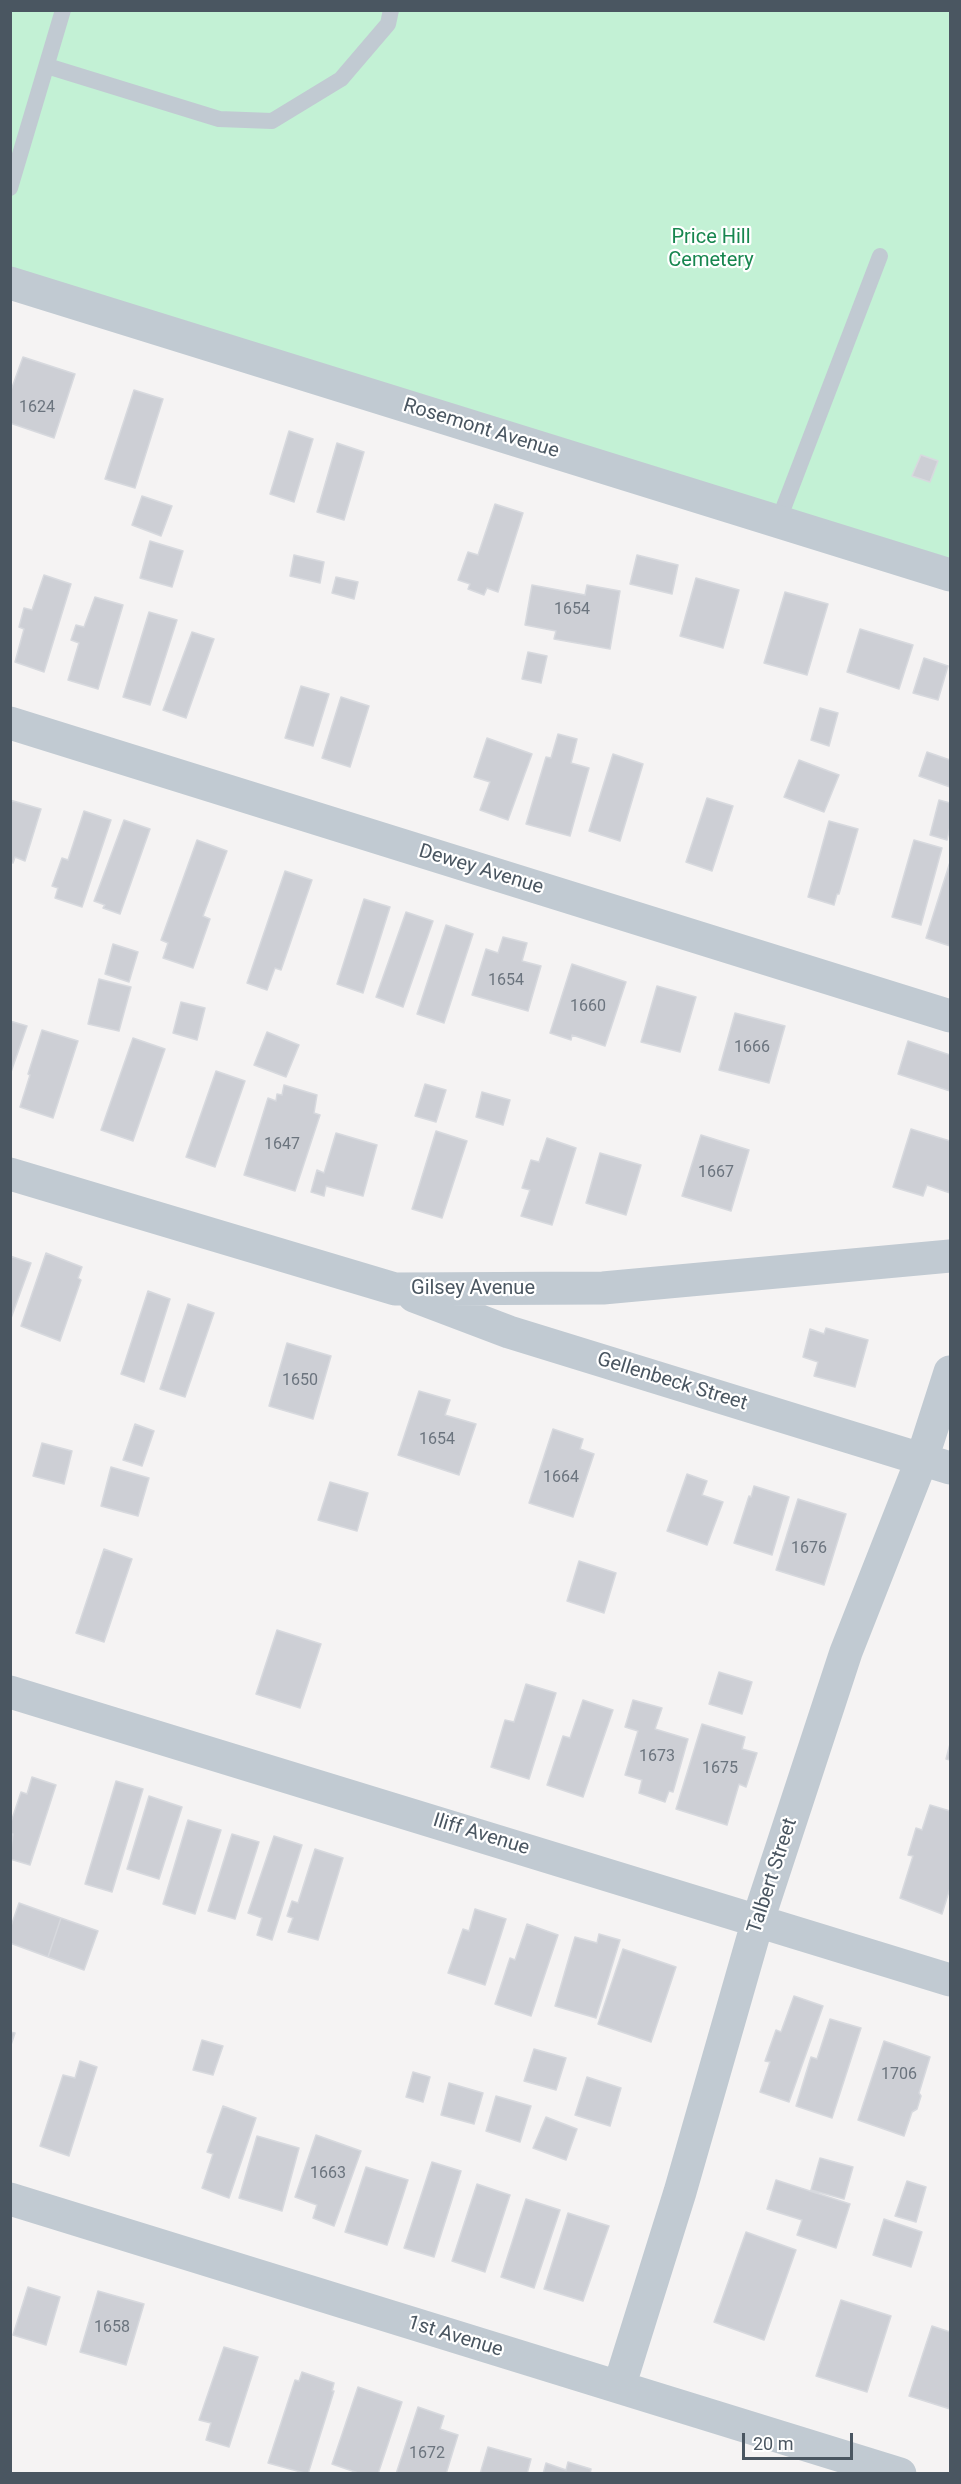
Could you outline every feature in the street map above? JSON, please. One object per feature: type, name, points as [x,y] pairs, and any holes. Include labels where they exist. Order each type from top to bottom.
[{"type":"street","name":"Rosemont Avenue","points":[[10,283],[951,576]]},
{"type":"street","name":"Dewey Avenue","points":[[10,723],[951,1016]]},
{"type":"street","name":"Gilsey Avenue","points":[[10,1174],[395,1289],[603,1288],[951,1256]]},
{"type":"street","name":"Gellenbeck Street","points":[[395,1289],[509,1332],[936,1463]]},
{"type":"street","name":"Talbert Street","points":[[619,2387],[680,2192],[758,1920],[846,1652],[936,1463],[951,1372]]},
{"type":"street","name":"Iliff Avenue","points":[[10,1692],[951,1980]]},
{"type":"street","name":"1st Avenue","points":[[10,2199],[900,2474]]},
{"type":"lane","points":[[10,188],[63,10]]},
{"type":"lane","points":[[47,66],[219,119],[272,120],[341,79],[388,24],[391,10]]},
{"type":"lane","points":[[778,522],[880,256]]},
{"type":"green space","name":"Price Hill Cemetery","points":[[10,11],[950,11],[950,575],[11,283]]},
{"type":"building","points":[[23,357],[75,374],[54,438],[10,423],[10,393]]},
{"type":"building","points":[[134,390],[163,399],[135,488],[105,479]]},
{"type":"building","points":[[289,431],[313,439],[294,502],[270,494]]},
{"type":"building","points":[[337,443],[364,452],[344,520],[317,512]]},
{"type":"building","points":[[921,455],[938,461],[930,482],[912,476]]},
{"type":"building","points":[[142,496],[172,506],[161,536],[132,525]]},
{"type":"building","points":[[495,504],[523,513],[498,592],[487,588],[484,595],[468,589],[470,584],[458,580],[468,552],[478,555]]},
{"type":"building","points":[[150,541],[183,551],[172,587],[140,578]]},
{"type":"building","points":[[294,555],[324,562],[320,583],[290,576]]},
{"type":"building","points":[[637,555],[678,565],[672,594],[630,584]]},
{"type":"building","points":[[44,575],[71,584],[44,672],[15,662],[24,629],[19,627],[24,608],[32,610]]},
{"type":"building","points":[[336,577],[358,582],[354,599],[332,593]]},
{"type":"building","points":[[696,578],[739,590],[723,648],[680,636]]},
{"type":"building","points":[[532,585],[585,595],[587,585],[620,591],[610,649],[554,639],[556,631],[525,625]]},
{"type":"building","points":[[785,592],[828,604],[807,675],[764,663]]},
{"type":"building","points":[[95,597],[123,605],[98,689],[68,680],[79,643],[71,640],[76,625],[84,627]]},
{"type":"building","points":[[149,612],[177,620],[150,705],[123,697]]},
{"type":"building","points":[[860,629],[913,645],[899,689],[847,672]]},
{"type":"building","points":[[192,632],[214,639],[186,718],[163,710]]},
{"type":"building","points":[[528,652],[547,656],[541,683],[522,679]]},
{"type":"building","points":[[924,658],[948,666],[938,700],[913,693]]},
{"type":"building","points":[[301,686],[329,694],[313,746],[285,738]]},
{"type":"building","points":[[341,697],[369,706],[350,767],[322,758]]},
{"type":"building","points":[[820,708],[838,713],[829,746],[811,740]]},
{"type":"building","points":[[558,734],[577,739],[571,763],[589,768],[570,836],[526,824],[546,757],[551,758]]},
{"type":"building","points":[[487,738],[532,754],[508,820],[480,810],[490,782],[474,777]]},
{"type":"building","points":[[927,752],[950,760],[950,787],[919,776]]},
{"type":"building","points":[[613,754],[643,764],[620,841],[589,831]]},
{"type":"building","points":[[799,760],[839,775],[824,812],[784,797]]},
{"type":"building","points":[[707,798],[733,806],[712,871],[686,862]]},
{"type":"building","points":[[10,800],[41,809],[25,861],[15,857],[13,863],[10,862]]},
{"type":"building","points":[[939,800],[950,803],[950,827],[947,840],[930,835]]},
{"type":"building","points":[[84,811],[111,820],[82,907],[55,898],[58,888],[52,886],[62,858],[68,860]]},
{"type":"building","points":[[124,820],[150,829],[120,914],[103,908],[105,905],[94,901]]},
{"type":"building","points":[[829,821],[858,829],[834,905],[808,897]]},
{"type":"building","points":[[197,840],[227,851],[203,916],[210,919],[193,968],[163,958],[168,943],[161,940]]},
{"type":"building","points":[[914,840],[942,848],[921,925],[892,917]]},
{"type":"building","points":[[950,862],[950,946],[926,938]]},
{"type":"building","points":[[285,871],[312,880],[281,970],[275,968],[267,990],[247,983]]},
{"type":"building","points":[[364,899],[390,907],[363,993],[337,984]]},
{"type":"building","points":[[406,912],[433,921],[403,1007],[376,997]]},
{"type":"building","points":[[446,925],[473,934],[444,1023],[417,1014]]},
{"type":"building","points":[[503,937],[527,943],[522,961],[541,966],[528,1011],[472,995],[486,949],[498,953]]},
{"type":"building","points":[[113,944],[138,952],[129,982],[105,974]]},
{"type":"building","points":[[572,964],[626,982],[605,1046],[572,1035],[571,1040],[550,1033]]},
{"type":"building","points":[[99,979],[131,987],[119,1031],[88,1024]]},
{"type":"building","points":[[657,986],[696,997],[680,1052],[641,1042]]},
{"type":"building","points":[[181,1002],[205,1008],[197,1040],[173,1033]]},
{"type":"building","points":[[735,1013],[785,1026],[769,1083],[719,1070]]},
{"type":"building","points":[[10,1021],[27,1026],[10,1075]]},
{"type":"building","points":[[42,1030],[78,1041],[53,1118],[20,1107]]},
{"type":"building","points":[[267,1032],[299,1045],[286,1077],[254,1065]]},
{"type":"building","points":[[133,1038],[165,1049],[133,1141],[101,1130]]},
{"type":"building","points":[[908,1041],[950,1055],[950,1091],[898,1074]]},
{"type":"building","points":[[216,1071],[245,1081],[215,1167],[186,1157]]},
{"type":"building","points":[[425,1084],[446,1090],[436,1122],[415,1116]]},
{"type":"building","points":[[284,1085],[317,1095],[314,1113],[320,1115],[295,1191],[244,1175],[268,1098],[276,1101],[277,1094],[282,1095]]},
{"type":"building","points":[[482,1092],[510,1100],[503,1125],[476,1117]]},
{"type":"building","points":[[911,1129],[950,1141],[950,1193],[927,1185],[923,1196],[893,1187]]},
{"type":"building","points":[[436,1131],[467,1141],[442,1218],[412,1209]]},
{"type":"building","points":[[336,1133],[377,1145],[363,1196],[326,1186],[324,1196],[311,1192],[317,1170],[324,1173]]},
{"type":"building","points":[[701,1135],[749,1150],[731,1211],[682,1196]]},
{"type":"building","points":[[547,1138],[576,1148],[552,1225],[521,1216],[530,1190],[522,1188],[531,1160],[539,1162]]},
{"type":"building","points":[[600,1153],[641,1165],[626,1215],[586,1203]]},
{"type":"building","points":[[46,1253],[82,1267],[78,1278],[81,1280],[60,1341],[21,1326]]},
{"type":"building","points":[[10,1256],[31,1263],[10,1321]]},
{"type":"building","points":[[148,1291],[170,1299],[144,1382],[121,1374]]},
{"type":"building","points":[[188,1304],[214,1313],[185,1397],[160,1389]]},
{"type":"building","points":[[826,1328],[868,1340],[855,1387],[814,1376],[818,1362],[803,1357],[810,1329],[824,1334]]},
{"type":"building","points":[[287,1343],[331,1356],[313,1419],[269,1406]]},
{"type":"building","points":[[419,1391],[450,1400],[445,1415],[476,1424],[459,1475],[398,1455]]},
{"type":"building","points":[[135,1424],[154,1431],[142,1466],[123,1460]]},
{"type":"building","points":[[553,1429],[583,1439],[580,1449],[594,1454],[573,1517],[529,1503]]},
{"type":"building","points":[[42,1443],[72,1451],[64,1484],[33,1476]]},
{"type":"building","points":[[111,1467],[149,1478],[138,1516],[101,1506]]},
{"type":"building","points":[[687,1474],[707,1481],[702,1495],[723,1502],[707,1545],[667,1531]]},
{"type":"building","points":[[330,1482],[368,1493],[357,1531],[318,1520]]},
{"type":"building","points":[[754,1486],[789,1497],[772,1555],[734,1543]]},
{"type":"building","points":[[798,1499],[846,1514],[824,1585],[776,1570]]},
{"type":"building","points":[[104,1549],[132,1559],[104,1642],[76,1633]]},
{"type":"building","points":[[579,1561],[616,1573],[604,1613],[567,1601]]},
{"type":"building","points":[[277,1630],[321,1644],[300,1708],[256,1694]]},
{"type":"building","points":[[719,1672],[752,1682],[742,1714],[709,1704]]},
{"type":"building","points":[[526,1684],[556,1693],[529,1779],[491,1767],[505,1720],[514,1722]]},
{"type":"building","points":[[583,1700],[613,1710],[583,1797],[547,1785],[563,1736],[570,1738]]},
{"type":"building","points":[[633,1700],[662,1708],[655,1729],[688,1739],[673,1792],[669,1791],[665,1802],[639,1793],[642,1780],[625,1775],[638,1731],[625,1727]]},
{"type":"building","points":[[702,1724],[745,1737],[742,1749],[757,1753],[746,1787],[739,1784],[727,1825],[676,1809]]},
{"type":"building","points":[[950,1744],[950,1760],[946,1759]]},
{"type":"building","points":[[32,1777],[56,1785],[30,1865],[10,1859],[13,1834],[10,1833],[10,1825],[21,1792],[27,1794]]},
{"type":"building","points":[[116,1781],[143,1789],[112,1892],[85,1884]]},
{"type":"building","points":[[149,1796],[182,1807],[159,1879],[127,1869]]},
{"type":"building","points":[[930,1805],[950,1811],[950,1888],[942,1914],[900,1898],[913,1856],[908,1855],[916,1828],[922,1830]]},
{"type":"building","points":[[188,1820],[221,1830],[195,1914],[163,1904]]},
{"type":"building","points":[[232,1834],[259,1842],[235,1919],[208,1911]]},
{"type":"building","points":[[274,1836],[302,1845],[272,1940],[257,1935],[262,1918],[248,1913]]},
{"type":"building","points":[[315,1849],[343,1858],[318,1940],[288,1932],[293,1918],[287,1916],[292,1901],[298,1903]]},
{"type":"building","points":[[19,1903],[61,1918],[48,1957],[10,1943],[10,1929]]},
{"type":"building","points":[[475,1909],[506,1919],[485,1985],[448,1973],[463,1929],[469,1931]]},
{"type":"building","points":[[61,1918],[98,1931],[84,1970],[48,1957]]},
{"type":"building","points":[[527,1924],[558,1935],[531,2016],[495,2004],[510,1958],[515,1960]]},
{"type":"building","points":[[599,1934],[620,1940],[596,2018],[555,2006],[575,1937],[597,1943]]},
{"type":"building","points":[[623,1949],[676,1967],[651,2042],[598,2024]]},
{"type":"building","points":[[794,1996],[823,2006],[789,2102],[760,2092],[770,2062],[765,2061],[776,2030],[781,2032]]},
{"type":"building","points":[[830,2019],[861,2028],[832,2118],[796,2106],[811,2057],[817,2059]]},
{"type":"building","points":[[10,2032],[15,2033],[10,2048]]},
{"type":"building","points":[[202,2040],[223,2046],[213,2075],[193,2070]]},
{"type":"building","points":[[884,2041],[930,2057],[919,2093],[921,2096],[917,2109],[912,2112],[904,2136],[858,2120]]},
{"type":"building","points":[[534,2049],[566,2058],[556,2090],[524,2081]]},
{"type":"building","points":[[80,2061],[97,2067],[69,2156],[40,2146],[63,2075],[75,2078]]},
{"type":"building","points":[[413,2072],[430,2077],[423,2102],[406,2097]]},
{"type":"building","points":[[587,2077],[621,2088],[610,2126],[575,2115]]},
{"type":"building","points":[[449,2083],[483,2093],[474,2124],[441,2115]]},
{"type":"building","points":[[496,2096],[531,2106],[520,2142],[486,2131]]},
{"type":"building","points":[[223,2106],[256,2118],[229,2198],[202,2188],[213,2154],[207,2152]]},
{"type":"building","points":[[546,2117],[577,2129],[566,2160],[533,2148]]},
{"type":"building","points":[[316,2135],[361,2151],[334,2226],[313,2218],[317,2205],[295,2197]]},
{"type":"building","points":[[257,2136],[299,2148],[282,2211],[239,2198]]},
{"type":"building","points":[[820,2158],[853,2167],[844,2199],[811,2190]]},
{"type":"building","points":[[432,2162],[461,2171],[434,2257],[404,2248]]},
{"type":"building","points":[[366,2167],[408,2180],[387,2245],[345,2232]]},
{"type":"building","points":[[776,2180],[850,2204],[836,2248],[797,2235],[802,2220],[767,2209]]},
{"type":"building","points":[[907,2181],[926,2187],[916,2222],[895,2216]]},
{"type":"building","points":[[477,2184],[510,2195],[485,2272],[452,2261]]},
{"type":"building","points":[[526,2199],[560,2210],[534,2288],[501,2277]]},
{"type":"building","points":[[568,2213],[609,2226],[583,2301],[544,2289]]},
{"type":"building","points":[[884,2219],[922,2232],[911,2267],[873,2255]]},
{"type":"building","points":[[746,2232],[796,2250],[764,2340],[714,2322]]},
{"type":"building","points":[[28,2287],[60,2297],[46,2345],[13,2335]]},
{"type":"building","points":[[98,2291],[144,2304],[126,2365],[80,2352]]},
{"type":"building","points":[[841,2300],[891,2316],[867,2392],[816,2376]]},
{"type":"building","points":[[932,2326],[950,2332],[950,2409],[909,2396]]},
{"type":"building","points":[[224,2347],[258,2357],[229,2447],[206,2440],[211,2423],[199,2420]]},
{"type":"building","points":[[302,2372],[334,2383],[332,2391],[334,2391],[308,2474],[268,2463],[295,2380],[299,2381]]},
{"type":"building","points":[[358,2387],[402,2402],[378,2474],[361,2474],[332,2464]]},
{"type":"building","points":[[418,2407],[444,2416],[440,2429],[458,2435],[446,2474],[396,2474]]},
{"type":"building","points":[[488,2447],[531,2459],[527,2474],[480,2474]]},
{"type":"building","points":[[568,2462],[591,2469],[590,2474],[543,2474],[546,2463],[566,2470]]}]
